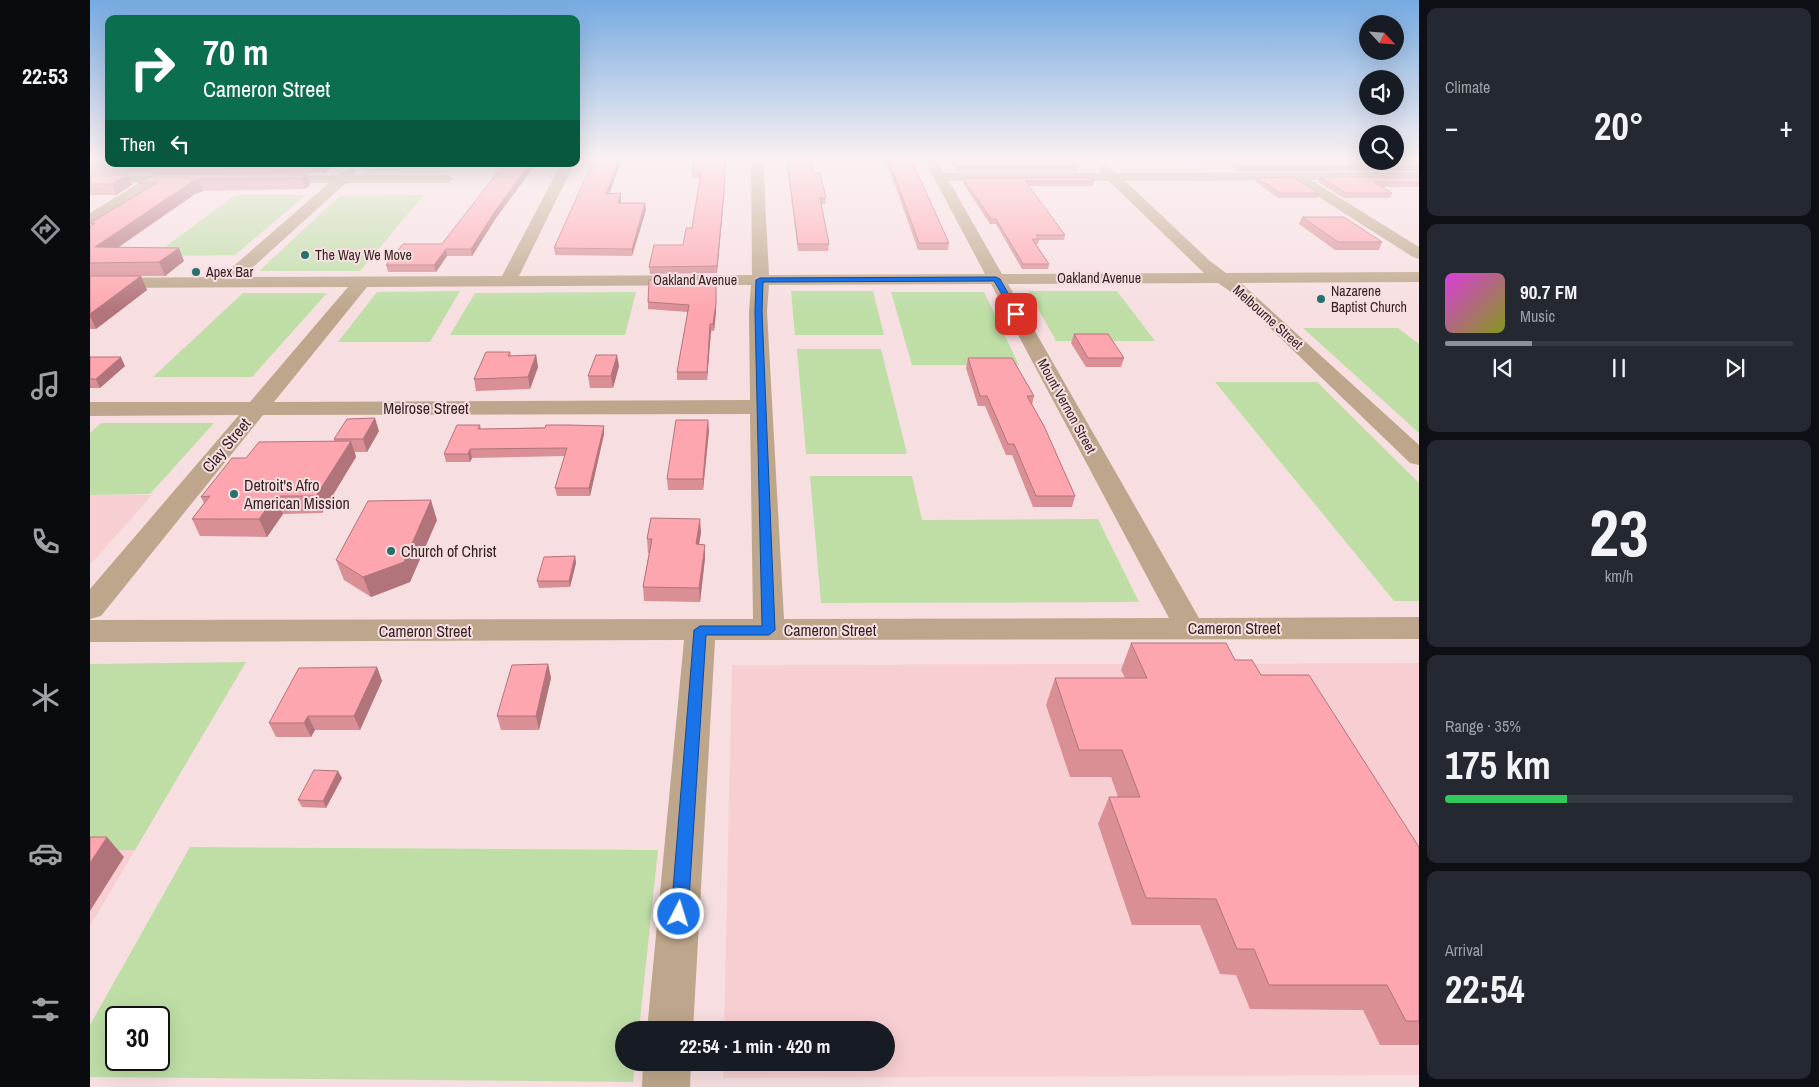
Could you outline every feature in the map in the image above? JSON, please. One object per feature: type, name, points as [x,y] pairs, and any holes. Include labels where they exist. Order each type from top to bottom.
[{"type":"street","points":[[90,219],[105,210]]},
{"type":"street","points":[[226,282],[307,210]]},
{"type":"street","points":[[508,281],[545,210]]},
{"type":"street","points":[[760,210],[762,260],[758,311],[769,630]]},
{"type":"street","name":"Mount Vernon Street","points":[[958,210],[1190,628]]},
{"type":"street","name":"Melbourne Street","points":[[1146,210],[1204,266],[1244,293],[1419,458]]},
{"type":"street","points":[[1348,210],[1419,254]]},
{"type":"street","name":"Oakland Avenue","points":[[90,283],[1419,277]]},
{"type":"street","name":"Clay Street","points":[[90,609],[362,282]]},
{"type":"street","name":"Melrose Street","points":[[90,410],[762,406]]},
{"type":"street","name":"Cameron Street","points":[[90,631],[1419,628]]},
{"type":"street","points":[[671,1021],[700,630]]},
{"type":"street","points":[[666,1087],[667,1071]]},
{"type":"shaded area","points":[[90,495],[152,495],[90,565]]},
{"type":"shaded area","points":[[1419,663],[1419,1075],[723,1078],[723,1071],[895,1071],[895,1021],[724,1021],[732,665]]},
{"type":"shaded area","points":[[135,850],[90,926],[90,851]]},
{"type":"green space","points":[[215,210],[289,210],[235,255],[153,256]]},
{"type":"green space","points":[[325,210],[412,210],[360,271],[259,271]]},
{"type":"green space","points":[[460,291],[430,342],[338,342],[377,292]]},
{"type":"green space","points":[[791,291],[873,291],[884,335],[795,335]]},
{"type":"green space","points":[[1028,291],[1117,291],[1155,341],[1056,341]]},
{"type":"green space","points":[[636,292],[625,335],[450,335],[475,293]]},
{"type":"green space","points":[[891,292],[984,292],[1019,365],[912,365]]},
{"type":"green space","points":[[243,293],[327,293],[252,377],[153,377]]},
{"type":"green space","points":[[1303,328],[1398,328],[1419,344],[1419,433]]},
{"type":"green space","points":[[797,349],[881,349],[907,454],[806,454]]},
{"type":"green space","points":[[1215,382],[1317,382],[1419,483],[1419,601],[1394,601]]},
{"type":"green space","points":[[101,423],[214,423],[150,494],[90,495],[90,433]]},
{"type":"green space","points":[[810,476],[912,476],[922,520],[1098,519],[1139,602],[821,603]]},
{"type":"green space","points":[[246,662],[135,850],[90,851],[90,664]]},
{"type":"green space","points":[[190,847],[658,850],[640,1021],[615,1021],[615,1071],[634,1071],[633,1082],[90,1077],[90,1025]]},
{"type":"building","points":[[112,210],[150,210],[95,247],[179,248],[159,262],[90,263],[90,226],[95,223],[90,223]]},
{"type":"building","points":[[469,210],[496,210],[471,249],[446,249],[434,265],[386,265],[403,244],[442,244]]},
{"type":"building","points":[[571,210],[643,210],[632,249],[554,248]]},
{"type":"building","points":[[695,210],[722,210],[717,266],[649,267],[654,245],[683,245],[686,228],[692,228]]},
{"type":"building","points":[[794,210],[822,210],[829,244],[798,244]]},
{"type":"building","points":[[907,210],[934,210],[949,243],[919,243]]},
{"type":"building","points":[[985,210],[1046,210],[1065,235],[1036,235],[1039,239],[1032,239],[1049,264],[1023,264],[996,219],[991,219]]},
{"type":"building","points":[[1302,217],[1344,217],[1382,242],[1338,242]]},
{"type":"building","points":[[90,276],[141,276],[90,314]]},
{"type":"building","points":[[649,280],[716,280],[716,304],[713,324],[710,324],[707,372],[677,372],[689,305],[648,302]]},
{"type":"building","points":[[1074,334],[1108,334],[1124,358],[1088,358]]},
{"type":"building","points":[[486,352],[510,352],[508,356],[536,355],[528,377],[474,379]]},
{"type":"building","points":[[596,355],[617,355],[611,376],[588,376]]},
{"type":"building","points":[[90,357],[121,357],[96,379],[90,379]]},
{"type":"building","points":[[968,358],[1012,358],[1034,396],[1027,396],[1044,426],[1075,496],[1036,496],[1014,444],[1008,444],[987,396],[980,396]]},
{"type":"building","points":[[375,418],[363,439],[334,439],[347,419]]},
{"type":"building","points":[[676,420],[708,420],[703,479],[667,479]]},
{"type":"building","points":[[457,425],[480,425],[478,429],[545,428],[546,425],[604,426],[589,488],[555,488],[567,448],[470,449],[468,454],[444,454]]},
{"type":"building","points":[[351,441],[316,496],[276,496],[259,519],[192,519],[210,496],[201,497],[232,458],[246,458],[259,442]]},
{"type":"building","points":[[431,500],[404,562],[363,577],[336,560],[368,501]]},
{"type":"building","points":[[651,518],[700,519],[696,544],[705,545],[699,588],[643,587],[652,539],[647,539]]},
{"type":"building","points":[[575,556],[569,581],[537,581],[544,557]]},
{"type":"building","points":[[1131,643],[1226,643],[1235,660],[1252,660],[1261,675],[1309,675],[1419,847],[1419,1021],[1406,1021],[1387,985],[1269,985],[1254,949],[1237,949],[1216,899],[1146,898],[1109,797],[1140,797],[1122,750],[1079,750],[1055,678],[1147,678]]},
{"type":"building","points":[[548,664],[536,716],[497,716],[512,665]]},
{"type":"building","points":[[377,667],[354,716],[308,716],[304,723],[269,723],[299,668]]},
{"type":"building","points":[[314,770],[338,771],[323,801],[298,800]]},
{"type":"building","points":[[90,837],[107,837],[90,863]]},
{"type":"place","name":"The Way We Move","points":[[305,255]]},
{"type":"place","name":"Apex Bar","points":[[196,272]]},
{"type":"place","name":"Nazarene Baptist Church","points":[[1321,299]]},
{"type":"place","name":"Detroit's Afro American Mission","points":[[234,494]]},
{"type":"place","name":"Church of Christ","points":[[391,551]]},
{"type":"route","points":[[679,914],[700,630],[769,630],[758,311],[760,280],[996,279],[1016,314]]}]
